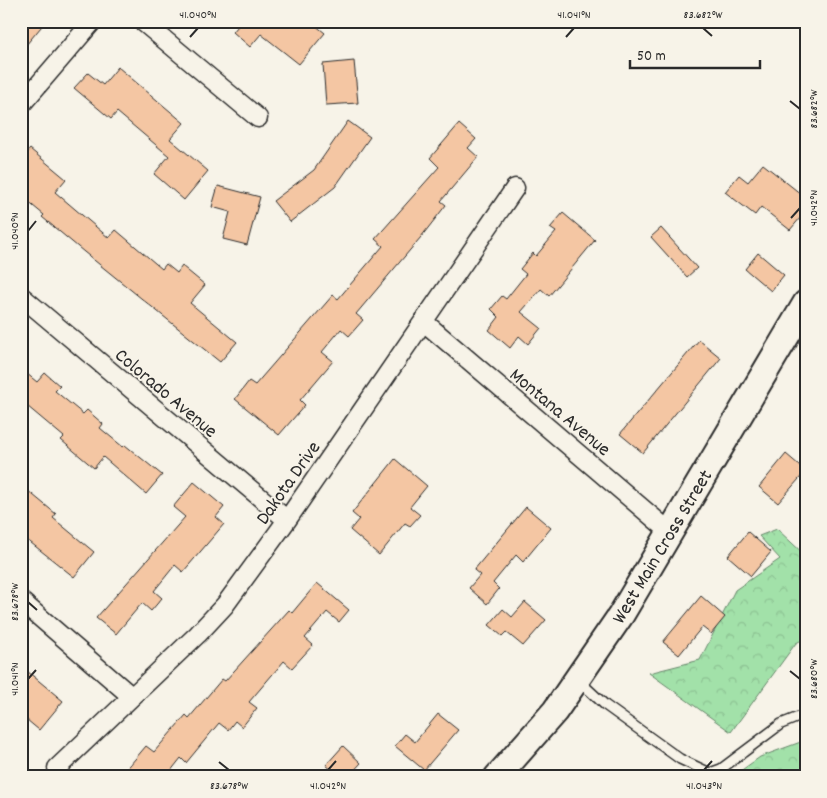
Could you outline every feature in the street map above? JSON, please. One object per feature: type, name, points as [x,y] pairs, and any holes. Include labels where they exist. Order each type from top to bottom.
[{"type":"main road","name":"West Main Cross Street","points":[[497,777],[531,742],[578,680],[621,615],[806,303]]},
{"type":"street","points":[[21,105],[93,21]]},
{"type":"street","points":[[142,21],[258,118]]},
{"type":"street","name":"Dakota Drive","points":[[56,768],[198,634],[225,605],[287,520],[516,188]]},
{"type":"street","name":"Colorado Avenue","points":[[21,296],[287,520]]},
{"type":"street","name":"Montana Avenue","points":[[424,322],[670,532]]},
{"type":"street","points":[[21,601],[131,696]]},
{"type":"lane","points":[[578,680],[605,705],[680,759],[710,773],[721,769],[782,724],[806,714]]},
{"type":"green space","points":[[777,529],[806,556],[806,638],[796,643],[731,732],[649,673],[700,660],[735,590],[780,559],[759,536]]},
{"type":"green space","points":[[806,740],[806,777],[732,777],[760,757]]},
{"type":"building","points":[[21,21],[46,21],[21,51]]},
{"type":"building","points":[[242,21],[310,21],[325,33],[299,64],[261,34],[250,47],[233,32]]},
{"type":"building","points":[[354,61],[358,103],[326,105],[323,64]]},
{"type":"building","points":[[118,67],[184,123],[170,139],[208,171],[184,200],[154,174],[169,156],[117,112],[111,119],[74,88],[88,73],[103,85]]},
{"type":"building","points":[[348,121],[370,137],[335,187],[290,222],[273,201],[314,170]]},
{"type":"building","points":[[459,124],[476,139],[468,148],[478,157],[441,201],[446,205],[356,314],[363,320],[349,336],[341,329],[322,352],[333,361],[300,400],[305,405],[279,435],[235,399],[249,381],[255,385],[333,295],[338,299],[383,246],[375,239],[439,167],[430,158]]},
{"type":"building","points":[[30,149],[66,179],[55,192],[109,238],[116,230],[162,269],[166,264],[177,273],[182,266],[205,285],[190,303],[237,342],[220,362],[42,217],[44,215],[21,196],[21,159]]},
{"type":"building","points":[[763,164],[806,198],[806,211],[790,230],[761,207],[755,215],[725,192],[739,175],[748,182]]},
{"type":"building","points":[[218,186],[260,197],[247,245],[223,239],[230,212],[212,207]]},
{"type":"building","points":[[563,213],[595,240],[549,296],[541,289],[521,312],[541,328],[528,344],[519,336],[510,348],[489,330],[499,317],[491,309],[502,296],[506,299],[526,274],[520,269],[533,253],[536,256],[556,232],[550,228]]},
{"type":"building","points":[[661,228],[697,268],[687,277],[651,237]]},
{"type":"building","points":[[758,253],[784,275],[771,291],[745,269]]},
{"type":"building","points":[[699,340],[721,358],[643,453],[620,434]]},
{"type":"building","points":[[21,369],[37,382],[45,373],[60,386],[55,391],[83,414],[87,410],[103,424],[100,428],[123,447],[125,445],[162,475],[146,494],[103,457],[94,468],[61,440],[64,437],[21,401]]},
{"type":"building","points":[[786,454],[806,471],[778,503],[759,487]]},
{"type":"building","points":[[395,459],[427,486],[410,507],[420,515],[410,526],[405,523],[379,555],[350,530],[359,519],[352,513]]},
{"type":"building","points":[[194,482],[224,507],[216,517],[224,524],[183,572],[175,565],[154,591],[162,598],[151,611],[142,603],[116,634],[96,618],[185,517],[173,507]]},
{"type":"building","points":[[21,485],[56,514],[53,518],[94,552],[74,577],[21,535]]},
{"type":"building","points":[[526,507],[551,528],[523,562],[516,555],[493,583],[499,589],[487,604],[469,588],[480,575],[474,570]]},
{"type":"building","points":[[748,532],[771,552],[751,576],[728,556]]},
{"type":"building","points":[[317,583],[349,610],[339,622],[327,612],[305,638],[313,645],[292,668],[284,661],[249,702],[257,708],[242,727],[235,721],[228,730],[219,723],[186,763],[181,758],[166,777],[132,777],[125,771],[146,746],[154,752],[186,715],[189,718],[222,679],[225,681],[289,610],[292,613]]},
{"type":"building","points":[[701,596],[725,617],[711,634],[702,627],[679,655],[663,642]]},
{"type":"building","points":[[525,602],[546,620],[523,646],[506,632],[502,636],[489,625],[503,609],[512,617]]},
{"type":"building","points":[[21,666],[63,701],[39,730],[21,715]]},
{"type":"building","points":[[438,714],[458,730],[424,770],[395,746],[405,734],[415,742]]},
{"type":"building","points":[[343,746],[361,763],[348,777],[340,777],[326,765]]}]
